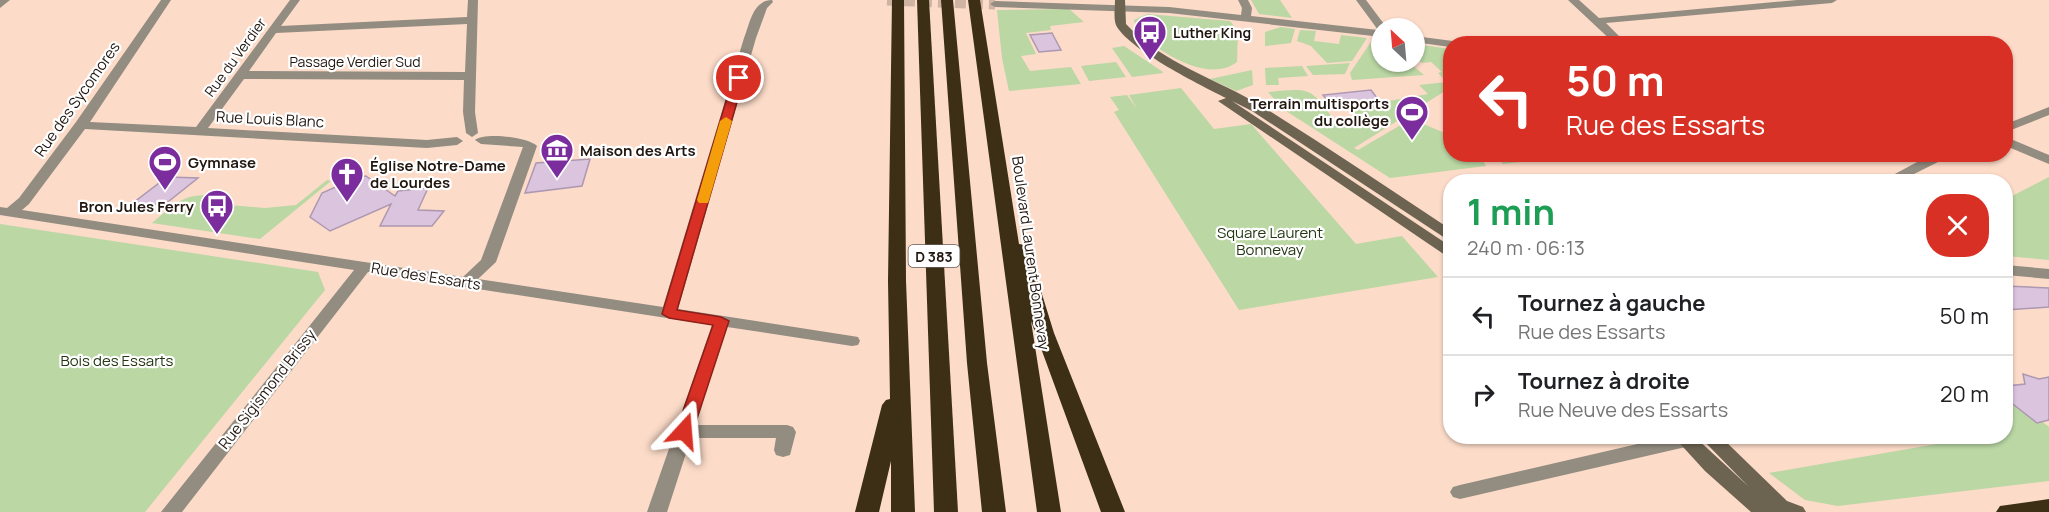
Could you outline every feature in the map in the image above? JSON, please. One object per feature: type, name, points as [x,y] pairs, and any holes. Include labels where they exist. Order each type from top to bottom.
[{"type":"highway","points":[[891,0],[897,37]]},
{"type":"highway","points":[[898,0],[899,383],[903,512]]},
{"type":"highway","name":"D 383","points":[[923,0],[946,512]]},
{"type":"highway","points":[[946,0],[977,363],[994,512]]},
{"type":"highway","name":"Boulevard Laurent Bonnevay","points":[[974,0],[1049,512]]},
{"type":"highway","points":[[1006,216],[1025,265],[1044,333],[1113,512]]},
{"type":"highway","points":[[867,512],[899,383]]},
{"type":"highway","points":[[894,512],[899,383]]},
{"type":"highway","points":[[2008,512],[2049,507]]},
{"type":"street","points":[[0,4],[5,0]]},
{"type":"street","name":"Rue des Sycomores","points":[[5,212],[24,201],[81,125],[166,0]]},
{"type":"street","name":"Rue du Verdier","points":[[199,132],[296,0]]},
{"type":"street","points":[[466,282],[488,262],[530,146],[523,142],[477,137],[469,112],[473,0]]},
{"type":"street","points":[[1243,0],[1247,8],[1246,17]]},
{"type":"street","points":[[1361,0],[1374,18]]},
{"type":"street","points":[[1573,0],[1613,36]]},
{"type":"street","points":[[1597,21],[1768,3],[1832,0]]},
{"type":"street","points":[[669,314],[751,36],[762,6],[770,1]]},
{"type":"street","points":[[994,4],[1120,4],[1371,33]]},
{"type":"street","points":[[1120,4],[1124,30],[1191,76],[1256,108],[1443,230]]},
{"type":"street","points":[[274,30],[472,20]]},
{"type":"street","points":[[1425,40],[1443,43]]},
{"type":"street","name":"Passage Verdier Sud","points":[[241,75],[469,76]]},
{"type":"street","points":[[1191,76],[1196,83],[1443,247]]},
{"type":"street","points":[[2013,125],[2049,111]]},
{"type":"street","name":"Rue Louis Blanc","points":[[81,125],[427,144],[457,141],[461,137],[477,137]]},
{"type":"street","points":[[2013,144],[2049,160]]},
{"type":"street","points":[[1903,174],[1928,162]]},
{"type":"street","name":"Rue des Essarts","points":[[5,212],[852,341]]},
{"type":"street","name":"Rue Sigismond Brissy","points":[[171,512],[364,267]]},
{"type":"street","points":[[2013,271],[2049,274]]},
{"type":"street","points":[[657,512],[721,321]]},
{"type":"street","points":[[684,431],[787,432],[783,450]]},
{"type":"street","points":[[1460,492],[1665,444]]},
{"type":"street","points":[[1698,444],[1775,510]]},
{"type":"street","points":[[1715,444],[1775,510]]},
{"type":"green space","points":[[1251,0],[1280,0],[1292,18],[1259,14]]},
{"type":"green space","points":[[1069,9],[1084,22],[1050,26],[1051,30],[1026,33],[1036,54],[1021,56],[1030,71],[1071,67],[1081,84],[1009,91],[1002,58],[997,10]]},
{"type":"green space","points":[[1147,14],[1230,21],[1238,31],[1237,62],[1225,68],[1212,69],[1184,63],[1158,48],[1137,31],[1134,20]]},
{"type":"green space","points":[[1281,27],[1295,29],[1291,43],[1265,46],[1265,32]]},
{"type":"green space","points":[[1300,30],[1316,31],[1314,41],[1339,44],[1341,35],[1367,38],[1352,61],[1327,63],[1311,46],[1297,41]]},
{"type":"green space","points":[[1371,42],[1371,72],[1420,72],[1424,75],[1352,80],[1350,73]]},
{"type":"green space","points":[[1425,45],[1443,48],[1443,78],[1438,73],[1442,72],[1431,62],[1425,63]]},
{"type":"green space","points":[[1124,46],[1163,73],[1132,77],[1112,48]]},
{"type":"green space","points":[[1116,62],[1126,77],[1089,81],[1081,66]]},
{"type":"green space","points":[[1350,63],[1345,74],[1313,75],[1306,66]]},
{"type":"green space","points":[[1302,66],[1308,76],[1278,78],[1279,85],[1266,85],[1265,68]]},
{"type":"green space","points":[[1252,70],[1253,85],[1236,91],[1210,79]]},
{"type":"green space","points":[[1443,82],[1443,92],[1354,148],[1358,150],[1411,119],[1443,132],[1443,162],[1484,162],[1486,166],[1390,178],[1283,109],[1268,92],[1300,90],[1307,92],[1319,100],[1334,120],[1357,117],[1350,108],[1391,105],[1389,101],[1428,94],[1419,85]]},
{"type":"green space","name":"Square Laurent Bonnevay","points":[[1181,88],[1214,129],[1251,124],[1356,244],[1402,236],[1438,277],[1239,310],[1114,112],[1119,110],[1110,97],[1127,95],[1137,109],[1129,95]]},
{"type":"green space","points":[[2049,177],[2049,260],[2013,257],[2013,195]]},
{"type":"green space","points":[[327,180],[331,181],[260,239],[152,223],[178,202],[192,196],[226,196],[216,204],[265,208],[296,205]]},
{"type":"green space","name":"Bois des Essarts","points":[[0,224],[318,272],[325,290],[145,512],[0,512]]},
{"type":"green space","points":[[2013,399],[2049,427],[2049,481],[1838,506],[1805,500],[1769,473],[1937,444],[2013,444]]},
{"type":"building","points":[[1052,33],[1061,50],[1039,52],[1030,35]]},
{"type":"building","points":[[1371,90],[1383,106],[1334,109],[1323,95]]},
{"type":"building","name":"Maison des Arts","points":[[590,159],[582,186],[525,193],[536,163]]},
{"type":"building","points":[[366,176],[395,196],[398,191],[428,188],[418,210],[444,211],[432,226],[380,226],[391,204],[330,231],[310,217],[322,193],[347,182],[350,177]]},
{"type":"building","name":"Gymnase","points":[[167,177],[198,178],[164,205],[133,203]]},
{"type":"building","points":[[2013,286],[2049,288],[2049,307],[2013,310]]},
{"type":"building","points":[[2023,374],[2039,379],[2049,377],[2049,420],[2037,423],[2013,404],[2013,385],[2025,384]]},
{"type":"tunnel","points":[[887,0],[995,4]]},
{"type":"slow traffic","points":[[703,200],[726,121]]},
{"type":"place","name":"Luther King","points":[[1150,61]]},
{"type":"place","name":"Terrain multisports du collège","points":[[1412,141]]},
{"type":"place","name":"Maison des Arts","points":[[557,179]]},
{"type":"place","name":"Gymnase","points":[[165,191]]},
{"type":"place","name":"Église Notre-Dame de Lourdes","points":[[347,203]]},
{"type":"place","name":"Bron Jules Ferry","points":[[217,235]]},
{"type":"route","points":[[684,431],[721,321],[669,314],[739,78]]}]
